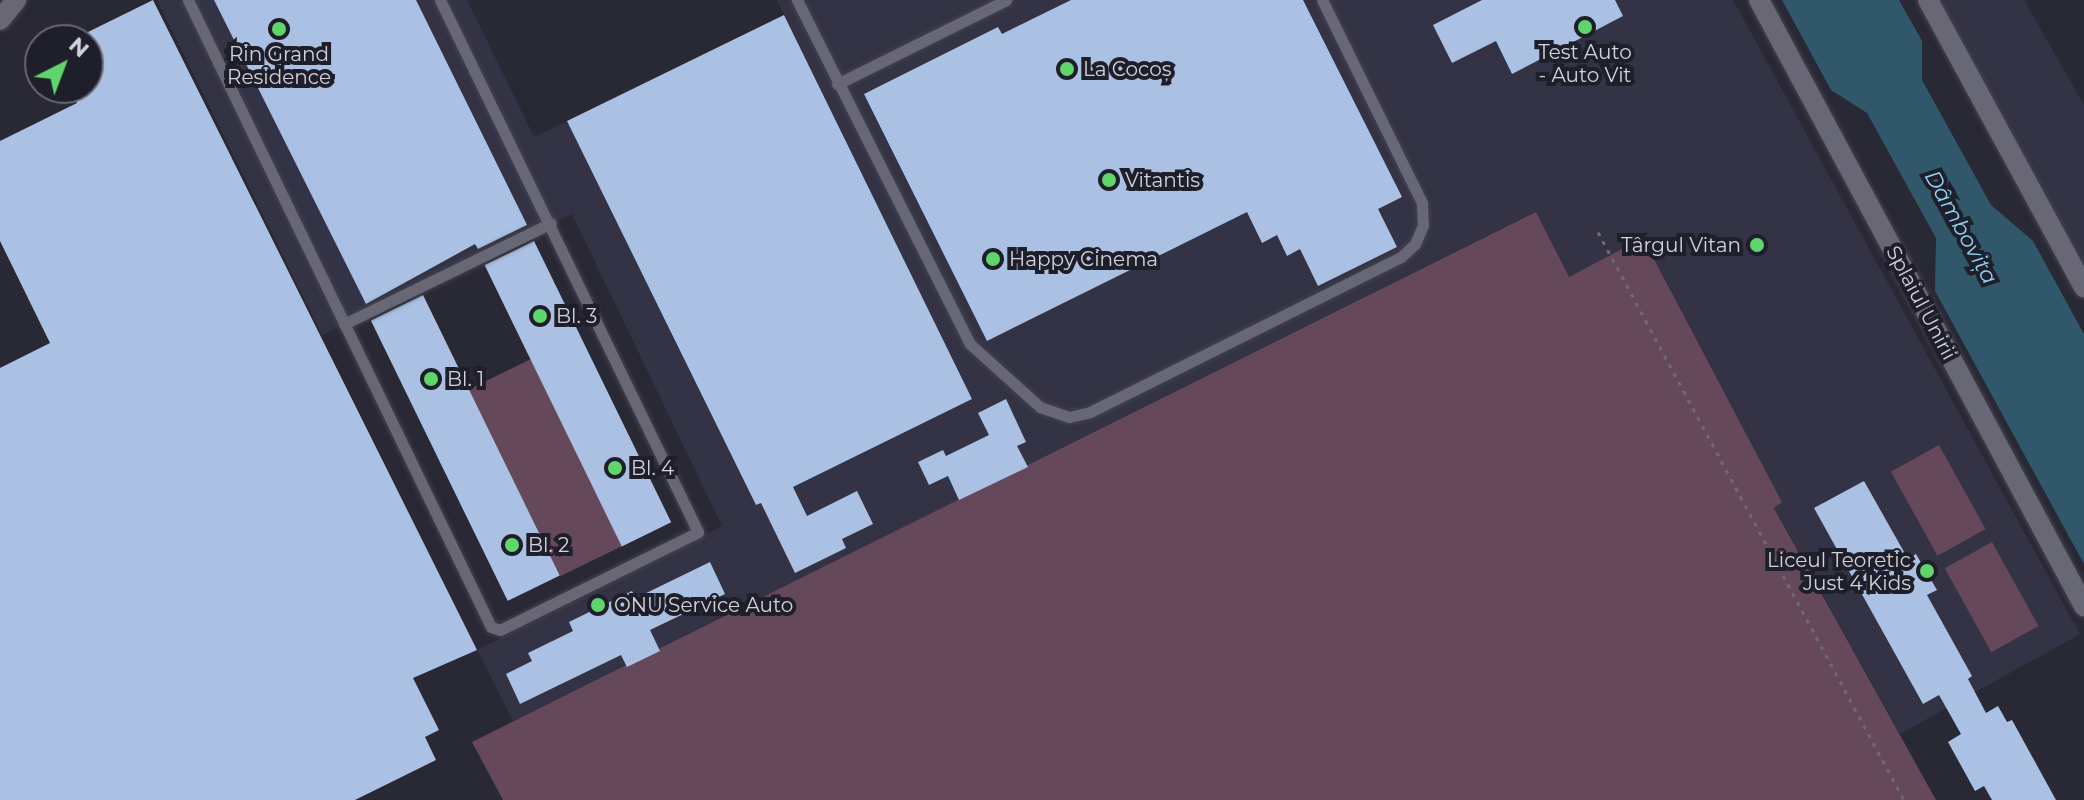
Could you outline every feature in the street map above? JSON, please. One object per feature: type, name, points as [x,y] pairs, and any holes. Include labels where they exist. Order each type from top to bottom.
[{"type":"main road","points":[[0,20],[16,0]]},
{"type":"main road","name":"Splaiul Unirii","points":[[1759,0],[2084,606]]},
{"type":"main road","points":[[1928,0],[2084,287]]},
{"type":"lane","points":[[188,0],[491,627],[500,630],[696,536],[697,528],[440,0]]},
{"type":"lane","points":[[797,0],[973,349],[1049,414],[1079,415],[1401,257],[1415,244],[1423,225],[1422,203],[1322,0]]},
{"type":"lane","points":[[837,84],[1006,0]]},
{"type":"lane","points":[[344,324],[551,223]]},
{"type":"path","points":[[1598,232],[1904,800]]},
{"type":"shaded area","points":[[157,0],[467,0],[534,137],[567,121],[756,505],[972,399],[777,0],[1733,0],[2080,634],[1900,734],[1774,507],[1782,502],[1644,239],[1569,278],[1536,212],[1040,465],[513,721],[477,650],[722,526],[572,214],[322,335]]},
{"type":"shaded area","points":[[1939,0],[2024,0],[2084,105],[2084,267]]},
{"type":"shaded area","points":[[1536,212],[1569,277],[1643,238],[1782,502],[1774,508],[1936,800],[503,800],[472,742]]},
{"type":"shaded area","points":[[531,359],[622,546],[560,576],[469,389]]},
{"type":"shaded area","points":[[1939,445],[1986,529],[1937,556],[1891,472]]},
{"type":"shaded area","points":[[1992,542],[2039,626],[1991,652],[1945,568]]},
{"type":"water","name":"Dâmbovița","points":[[1782,0],[1899,0],[1922,41],[1922,80],[1991,205],[2033,241],[2084,334],[2084,564],[1935,291],[1936,238],[1867,113],[1831,90]]},
{"type":"building","points":[[153,0],[477,650],[413,678],[439,730],[425,737],[436,760],[355,800],[0,800],[0,368],[50,343],[0,241],[0,141],[75,104],[104,104],[104,24]]},
{"type":"building","points":[[214,0],[416,0],[527,225],[478,249],[475,244],[366,304]]},
{"type":"building","name":"Vitantis","points":[[1071,0],[1303,0],[1402,197],[1378,209],[1397,247],[1318,286],[1300,249],[1287,256],[1277,235],[1262,243],[1247,212],[987,341],[864,94],[998,27],[1002,34]]},
{"type":"building","points":[[1482,0],[1615,0],[1623,16],[1512,74],[1496,41],[1452,63],[1433,25]]},
{"type":"building","points":[[784,15],[972,399],[793,487],[807,516],[857,491],[873,524],[842,539],[846,548],[795,573],[761,503],[756,505],[567,121]]},
{"type":"building","points":[[534,241],[671,522],[622,546],[485,265]]},
{"type":"building","points":[[423,295],[560,575],[508,601],[371,320]]},
{"type":"building","points":[[1006,399],[1026,442],[1017,446],[1028,467],[959,500],[948,476],[929,485],[918,462],[943,450],[946,456],[989,435],[978,413]]},
{"type":"building","points":[[1864,481],[1908,559],[1916,554],[1937,590],[1927,595],[1972,676],[1968,679],[1986,713],[1998,706],[2007,722],[2012,720],[2056,800],[1992,800],[1984,786],[1975,791],[1948,742],[1961,734],[1939,695],[1923,704],[1814,508]]},
{"type":"building","points":[[710,562],[725,594],[650,630],[660,651],[627,667],[621,655],[520,704],[506,674],[532,661],[528,653],[573,631],[569,622],[632,591],[636,598]]},
{"type":"place","name":"Test Auto - Auto Vit","points":[[1585,27]]},
{"type":"place","name":"Rin Grand Residence","points":[[279,29]]},
{"type":"place","name":"La Cocoș","points":[[1067,69]]},
{"type":"place","name":"Vitantis","points":[[1109,180]]},
{"type":"place","name":"Târgul Vitan","points":[[1757,245]]},
{"type":"place","name":"Happy Cinema","points":[[993,259]]},
{"type":"place","name":"Bl. 3","points":[[540,316]]},
{"type":"place","name":"Bl. 1","points":[[431,379]]},
{"type":"place","name":"Bl. 4","points":[[615,468]]},
{"type":"place","name":"Bl. 2","points":[[512,545]]},
{"type":"place","name":"Liceul Teoretic Just 4 Kids","points":[[1927,571]]},
{"type":"place","name":"ONU Service Auto","points":[[598,605]]}]
